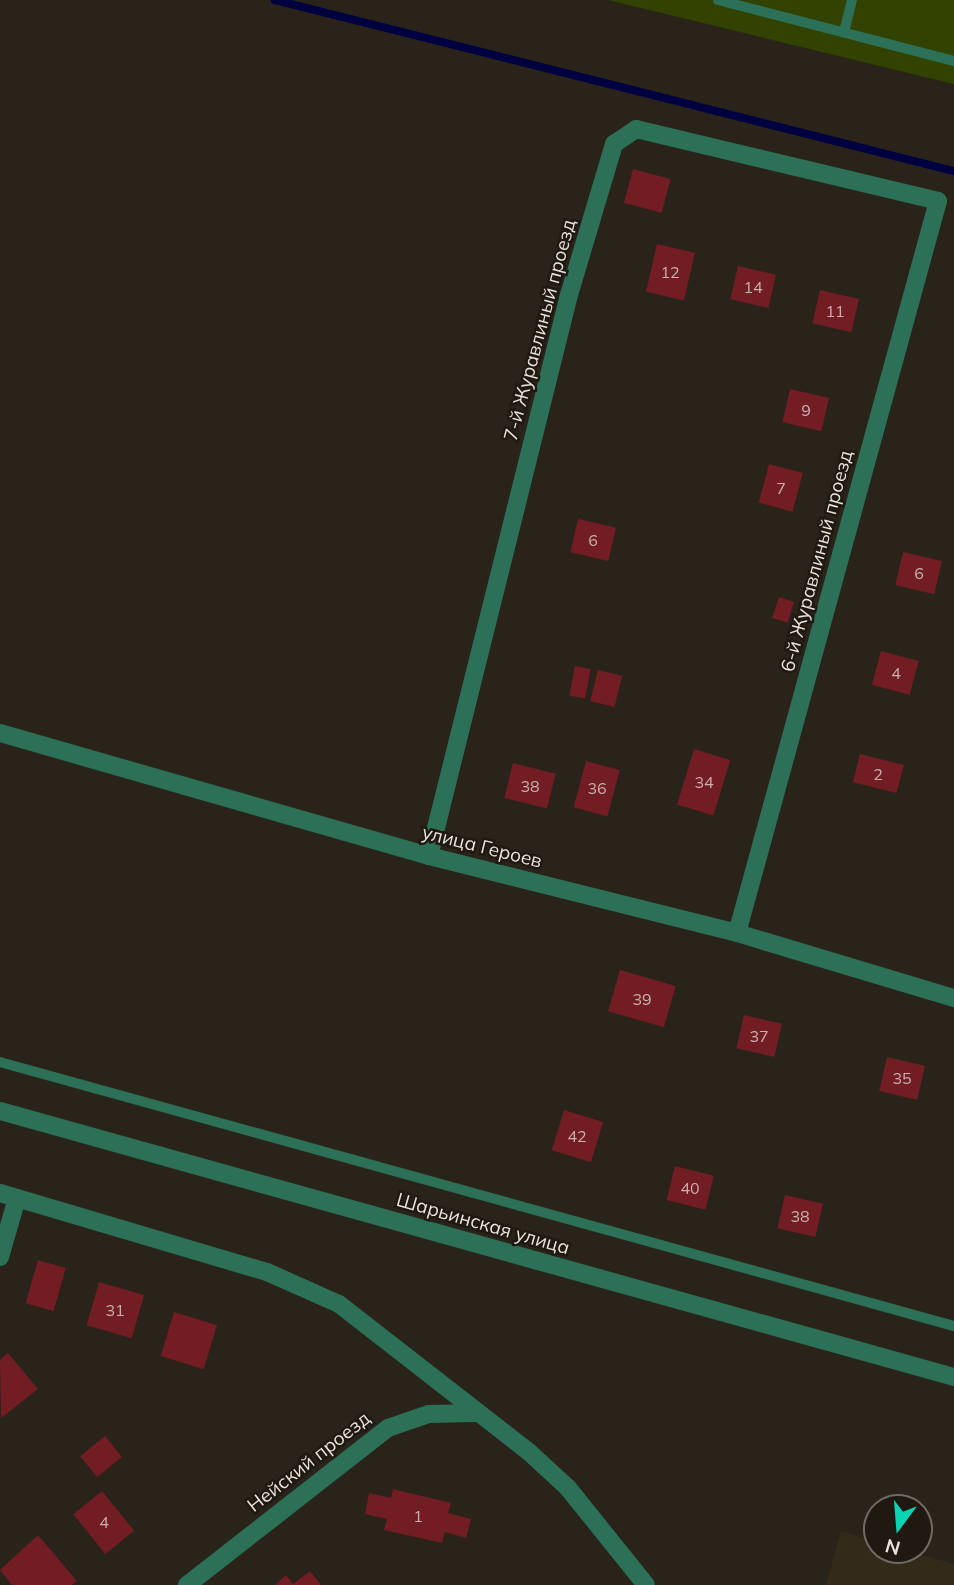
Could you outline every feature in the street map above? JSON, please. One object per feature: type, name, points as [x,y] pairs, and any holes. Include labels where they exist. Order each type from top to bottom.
[{"type":"street","name":"7-й Журавлиный проезд","points":[[429,856],[569,295],[614,144],[636,129],[937,201]]},
{"type":"street","name":"6-й Журавлиный проезд","points":[[737,933],[937,201]]},
{"type":"street","name":"улица Героев","points":[[0,733],[429,856],[737,933],[954,998]]},
{"type":"street","name":"Шарьинская улица","points":[[0,1111],[954,1377]]},
{"type":"street","points":[[0,1257],[9,1196],[309,1288],[475,1413],[568,1488],[646,1585]]},
{"type":"street","name":"Нейский проезд","points":[[187,1585],[388,1428],[429,1414],[475,1413]]},
{"type":"lane","points":[[718,0],[954,61]]},
{"type":"lane","points":[[844,32],[852,0]]},
{"type":"lane","points":[[0,1062],[954,1326]]},
{"type":"shaded area","points":[[841,1531],[863,1538],[863,1564],[933,1564],[933,1558],[954,1564],[954,1585],[826,1585]]},
{"type":"green space","points":[[608,0],[954,0],[954,84]]},
{"type":"building","points":[[633,169],[671,179],[662,213],[624,203]]},
{"type":"building","points":[[657,244],[695,253],[684,301],[646,292]]},
{"type":"building","points":[[738,266],[776,275],[768,308],[730,299]]},
{"type":"building","points":[[820,290],[859,299],[851,332],[812,323]]},
{"type":"building","points":[[790,389],[829,398],[821,431],[782,422]]},
{"type":"building","points":[[769,464],[803,473],[792,512],[759,503]]},
{"type":"building","points":[[578,519],[616,528],[608,561],[570,552]]},
{"type":"building","points":[[903,552],[942,561],[934,594],[895,585]]},
{"type":"building","points":[[779,597],[794,602],[787,623],[772,618]]},
{"type":"building","points":[[881,651],[919,661],[910,695],[872,685]]},
{"type":"building","points":[[575,666],[591,669],[585,699],[569,695]]},
{"type":"building","points":[[598,670],[622,676],[615,707],[590,701]]},
{"type":"building","points":[[694,749],[730,760],[713,816],[677,804]]},
{"type":"building","points":[[860,754],[904,765],[897,793],[853,782]]},
{"type":"building","points":[[586,761],[620,770],[607,816],[574,807]]},
{"type":"building","points":[[513,763],[556,774],[547,809],[504,798]]},
{"type":"building","points":[[620,970],[676,986],[664,1027],[608,1011]]},
{"type":"building","points":[[744,1015],[782,1024],[774,1057],[736,1048]]},
{"type":"building","points":[[887,1057],[925,1066],[917,1100],[879,1091]]},
{"type":"building","points":[[564,1110],[603,1122],[591,1162],[552,1150]]},
{"type":"building","points":[[675,1166],[714,1176],[705,1210],[667,1200]]},
{"type":"building","points":[[785,1195],[823,1204],[815,1237],[777,1228]]},
{"type":"building","points":[[38,1260],[66,1268],[53,1311],[26,1303]]},
{"type":"building","points":[[99,1282],[144,1295],[132,1338],[87,1325]]},
{"type":"building","points":[[174,1312],[217,1325],[204,1369],[161,1356]]},
{"type":"building","points":[[8,1353],[38,1389],[1,1418],[0,1360]]},
{"type":"building","points":[[105,1436],[122,1457],[97,1477],[80,1456]]},
{"type":"building","points":[[393,1489],[451,1503],[448,1513],[471,1519],[466,1538],[445,1532],[442,1543],[384,1530],[387,1519],[365,1514],[369,1493],[391,1498]]},
{"type":"building","points":[[102,1491],[134,1531],[105,1554],[73,1514]]},
{"type":"building","points":[[38,1535],[77,1581],[72,1585],[12,1585],[0,1570]]},
{"type":"building","points":[[310,1571],[321,1585],[275,1585],[286,1575],[293,1584]]},
{"type":"waterway","points":[[275,0],[954,171]]}]
